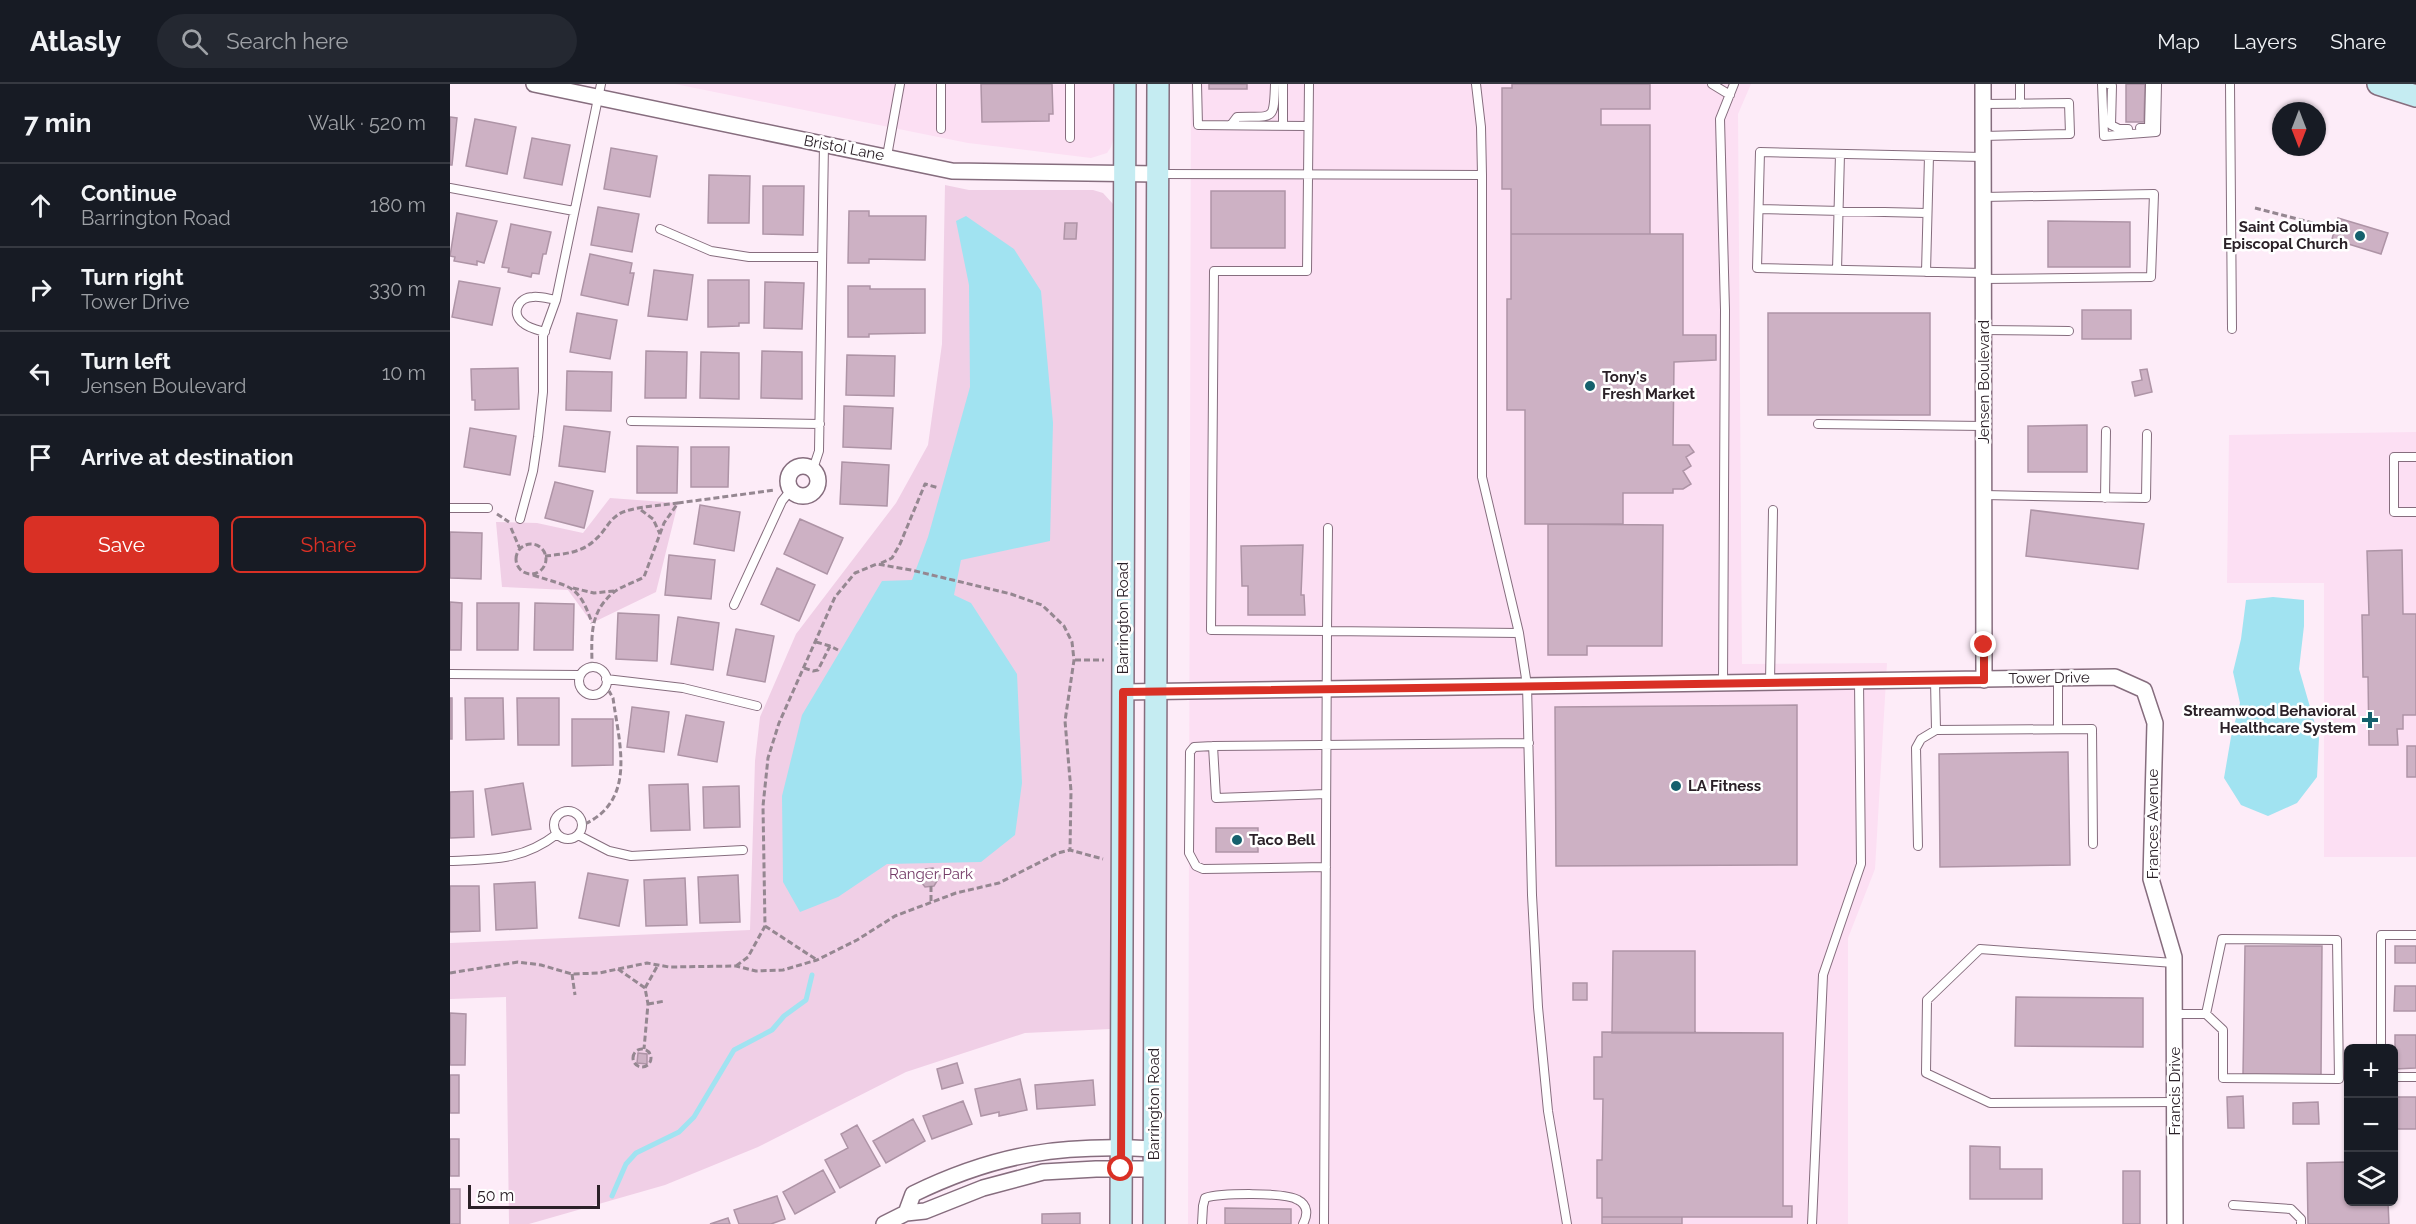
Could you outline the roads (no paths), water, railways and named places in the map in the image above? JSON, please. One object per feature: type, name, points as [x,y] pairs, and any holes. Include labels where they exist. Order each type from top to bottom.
[{"type":"main road","name":"Barrington Road","points":[[1121,1224],[1125,84]]},
{"type":"main road","name":"Barrington Road","points":[[1154,1224],[1158,84]]},
{"type":"main road","points":[[2378,84],[2416,96]]},
{"type":"street","name":"Bristol Lane","points":[[534,84],[600,91],[824,144],[952,171],[1158,174]]},
{"type":"street","name":"Jensen Boulevard","points":[[1983,84],[1984,680]]},
{"type":"street","points":[[801,466],[813,469],[818,480],[814,491],[802,496],[792,490],[788,478],[790,473],[801,466]]},
{"type":"street","name":"Tower Drive","points":[[1123,692],[1326,687],[2115,677],[2144,690]]},
{"type":"street","name":"Frances Avenue","points":[[2144,690],[2155,723],[2151,879],[2174,960]]},
{"type":"street","name":"Francis Drive","points":[[2174,960],[2175,1224]]},
{"type":"street","points":[[906,1213],[913,1194],[947,1177],[1000,1159],[1067,1148],[1122,1147],[1154,1159]]},
{"type":"street","points":[[884,1224],[906,1213],[924,1211],[983,1188],[1043,1172],[1121,1169],[1154,1159]]},
{"type":"lane","points":[[887,156],[900,84]]},
{"type":"lane","points":[[941,84],[941,129]]},
{"type":"lane","points":[[1070,84],[1070,138]]},
{"type":"lane","points":[[1197,84],[1198,125],[1308,126]]},
{"type":"lane","points":[[1231,125],[1237,117],[1267,117],[1271,114],[1275,109],[1275,84]]},
{"type":"lane","points":[[1283,84],[1283,126]]},
{"type":"lane","points":[[1309,84],[1307,271],[1214,271],[1211,630],[1519,633]]},
{"type":"lane","points":[[1476,84],[1481,127],[1482,175],[1482,477],[1519,633],[1527,685],[1532,895],[1538,1007],[1548,1111],[1567,1224]]},
{"type":"lane","points":[[1712,84],[1730,95]]},
{"type":"lane","points":[[1723,683],[1725,310],[1720,119],[1734,84]]},
{"type":"lane","points":[[2020,84],[2020,104]]},
{"type":"lane","points":[[2102,84],[2104,136],[2156,132],[2157,84]]},
{"type":"lane","points":[[2108,84],[2112,86],[2111,125],[2119,129],[2149,128],[2150,84]]},
{"type":"lane","points":[[2230,84],[2232,329]]},
{"type":"lane","points":[[520,519],[533,471],[538,437],[545,332],[556,300],[600,91]]},
{"type":"lane","points":[[1983,104],[2069,103],[2070,134],[1983,136]]},
{"type":"lane","points":[[813,469],[819,451],[820,424],[824,144]]},
{"type":"lane","points":[[1983,157],[1760,152],[1757,268],[1926,272],[1983,276],[2151,277],[2154,194],[1983,197]]},
{"type":"lane","points":[[1837,270],[1840,154]]},
{"type":"lane","points":[[1926,272],[1929,156]]},
{"type":"lane","points":[[1158,174],[1482,175]]},
{"type":"lane","points":[[450,188],[574,212]]},
{"type":"lane","points":[[1759,209],[1927,213]]},
{"type":"lane","points":[[660,229],[711,250],[748,257],[822,257]]},
{"type":"lane","points":[[545,332],[521,322],[517,315],[517,307],[522,300],[531,297],[556,300]]},
{"type":"lane","points":[[1983,330],[2069,331]]},
{"type":"lane","points":[[631,421],[820,424]]},
{"type":"lane","points":[[1818,424],[1984,426]]},
{"type":"lane","points":[[2105,498],[2106,431]]},
{"type":"lane","points":[[1984,495],[2146,498],[2147,434]]},
{"type":"lane","points":[[2416,457],[2394,457],[2394,512],[2416,512]]},
{"type":"lane","points":[[734,605],[782,501],[792,490]]},
{"type":"lane","points":[[450,508],[488,508]]},
{"type":"lane","points":[[1770,682],[1773,510]]},
{"type":"lane","points":[[1324,1224],[1328,528]]},
{"type":"lane","points":[[592,668],[602,671],[606,682],[599,693],[587,694],[580,688],[580,675],[586,669],[592,668]]},
{"type":"lane","points":[[450,674],[580,675]]},
{"type":"lane","points":[[2058,678],[2058,728]]},
{"type":"lane","points":[[1935,680],[1936,730]]},
{"type":"lane","points":[[1812,1224],[1823,975],[1862,864],[1859,681]]},
{"type":"lane","points":[[606,682],[682,688],[757,706]]},
{"type":"lane","points":[[1918,846],[1916,748],[1921,739],[1936,730],[2058,728],[2092,729],[2093,844]]},
{"type":"lane","points":[[1326,867],[1203,869],[1196,866],[1190,853],[1190,752],[1194,747],[1528,743]]},
{"type":"lane","points":[[1213,746],[1216,798],[1326,794]]},
{"type":"lane","points":[[578,835],[582,826],[578,814],[564,811],[555,821],[557,834],[565,839],[578,835],[609,851],[631,856],[744,850]]},
{"type":"lane","points":[[450,861],[514,856],[543,845],[557,834]]},
{"type":"lane","points":[[2381,1044],[2381,935],[2416,935]]},
{"type":"lane","points":[[2174,1014],[2206,1014],[2223,1030],[2223,1078],[2339,1079],[2337,940],[2222,939],[2206,1014]]},
{"type":"lane","points":[[2174,960],[1980,949],[1927,1000],[1926,1073],[1990,1103],[2175,1102]]},
{"type":"lane","points":[[2398,1077],[2416,1077]]},
{"type":"lane","points":[[1202,1224],[1206,1198],[1216,1195],[1273,1195],[1297,1199],[1305,1205],[1307,1213],[1304,1224]]},
{"type":"lane","points":[[2233,1205],[2291,1209],[2301,1219],[2301,1224]]},
{"type":"water","points":[[966,216],[1014,249],[1041,291],[1053,423],[1050,541],[961,560],[954,595],[971,603],[1017,674],[1022,783],[1015,835],[981,862],[887,864],[838,897],[800,912],[783,882],[782,796],[802,715],[882,581],[912,580],[928,537],[970,387],[969,285],[956,221]]},
{"type":"water","points":[[2273,597],[2304,600],[2304,626],[2299,669],[2319,738],[2317,777],[2297,803],[2268,816],[2241,805],[2224,778],[2240,703],[2233,672],[2241,639],[2246,600]]},
{"type":"waterway","points":[[612,1196],[626,1164],[636,1153],[679,1132],[694,1117],[734,1050],[772,1030],[784,1016],[806,1000],[812,975]]},
{"type":"place","name":"Saint Columbia Episcopal Church","points":[[2360,236]]},
{"type":"place","name":"Tony's Fresh Market","points":[[1590,386]]},
{"type":"place","name":"Streamwood Behavioral Healthcare System","points":[[2370,720]]},
{"type":"place","name":"LA Fitness","points":[[1676,786]]},
{"type":"place","name":"Taco Bell","points":[[1237,840]]},
{"type":"park label","name":"Ranger Park","points":[[931,874]]}]
